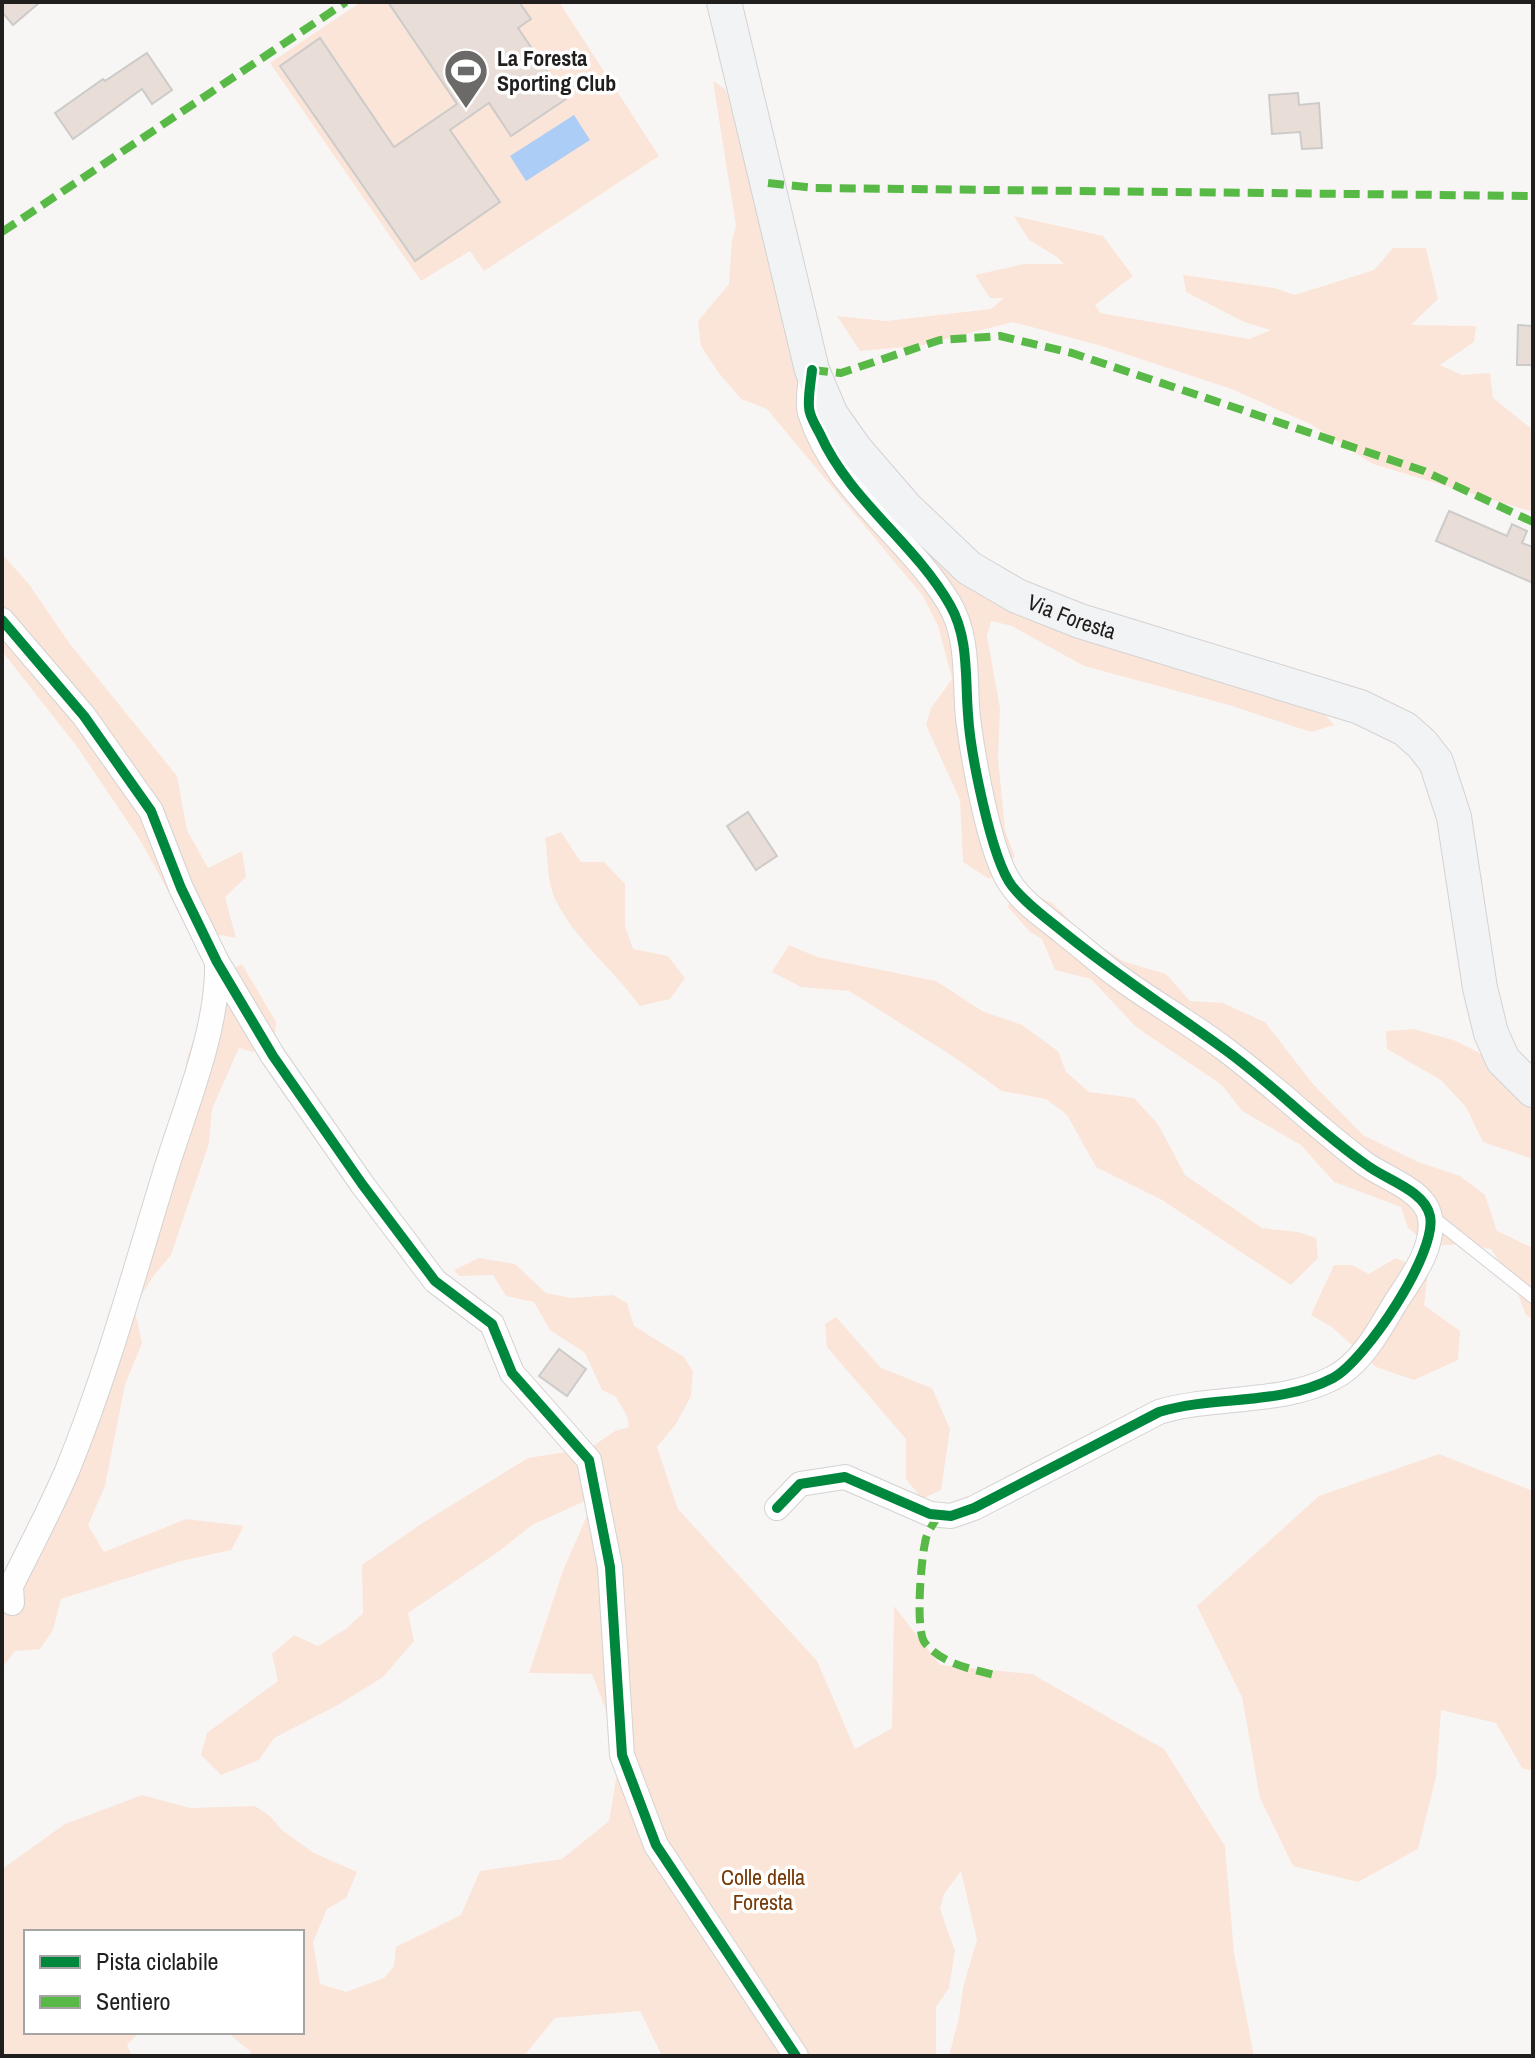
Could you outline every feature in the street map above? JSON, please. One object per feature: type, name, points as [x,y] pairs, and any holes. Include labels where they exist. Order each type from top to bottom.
[{"type":"main road","name":"Via Foresta","points":[[724,2],[812,370],[831,415],[855,449],[906,508],[969,568],[1017,596],[1080,621],[1360,707],[1405,729],[1422,744],[1436,762],[1454,817],[1480,988],[1491,1033],[1503,1060],[1533,1090]]},
{"type":"street","points":[[777,1508],[800,1484],[845,1477],[930,1514],[951,1516],[987,1501],[1159,1412],[1179,1406],[1263,1397],[1311,1387],[1335,1377],[1355,1363],[1415,1271],[1429,1239],[1430,1215],[1418,1197],[1367,1166],[1226,1050],[1117,976],[1035,909],[1011,884],[999,861],[980,786],[968,718],[966,662],[961,630],[933,578],[847,482],[823,443],[808,409],[812,370]]},
{"type":"street","points":[[2,620],[84,716],[151,811],[181,888],[217,962],[273,1056],[362,1184],[435,1281],[492,1324],[512,1373],[589,1460],[610,1567],[622,1755],[656,1845],[796,2056]]},
{"type":"street","points":[[12,1603],[11,1586],[66,1471],[133,1277],[201,1059],[218,984],[217,962]]},
{"type":"lane","points":[[1430,1215],[1533,1297]]},
{"type":"green space","name":"La Foresta Sporting Club","points":[[361,2],[559,2],[659,156],[484,271],[470,251],[421,281],[270,63]]},
{"type":"green space","points":[[713,81],[726,90],[778,287],[828,437],[923,549],[1078,635],[1320,709],[1334,725],[1311,732],[1229,705],[1084,666],[1012,626],[991,621],[987,636],[1000,708],[998,758],[1005,830],[1015,857],[989,879],[963,862],[960,800],[926,725],[931,708],[952,679],[938,626],[923,596],[767,409],[741,399],[701,346],[698,321],[729,284],[736,226]]},
{"type":"green space","points":[[1014,216],[1103,236],[1133,276],[1095,305],[1100,313],[1249,339],[1271,330],[1244,322],[1186,292],[1183,275],[1274,288],[1295,295],[1374,270],[1393,248],[1426,248],[1438,299],[1411,325],[1476,326],[1474,342],[1440,365],[1462,375],[1490,373],[1493,398],[1533,430],[1533,512],[1373,464],[1310,424],[1229,388],[1098,345],[1013,322],[918,346],[860,351],[837,316],[886,321],[991,309],[1004,298],[990,298],[975,275],[1024,264],[1064,264],[1029,240]]},
{"type":"green space","points":[[2,554],[28,583],[70,644],[177,776],[187,830],[208,868],[242,851],[246,877],[225,897],[236,938],[189,929],[140,840],[78,748],[2,651]]},
{"type":"green space","points":[[561,832],[581,862],[604,862],[625,884],[625,926],[633,949],[668,956],[685,978],[670,999],[640,1006],[563,914],[550,885],[545,838]]},
{"type":"green space","points":[[1022,889],[1052,903],[1090,940],[1125,962],[1166,974],[1190,1001],[1223,1003],[1265,1022],[1313,1084],[1363,1135],[1418,1162],[1460,1176],[1485,1195],[1497,1231],[1533,1248],[1533,1319],[1526,1315],[1514,1284],[1491,1249],[1464,1244],[1430,1246],[1408,1228],[1401,1207],[1334,1182],[1301,1145],[1242,1111],[1222,1085],[1136,1027],[1091,979],[1055,970],[1042,939],[1030,932],[1008,907],[1010,899]]},
{"type":"green space","points":[[789,945],[817,957],[936,981],[982,1011],[1022,1025],[1058,1051],[1066,1072],[1089,1092],[1134,1098],[1158,1124],[1185,1175],[1262,1228],[1298,1232],[1316,1238],[1318,1258],[1291,1285],[1162,1200],[1096,1167],[1067,1115],[1046,1099],[1002,1091],[849,991],[801,987],[772,972]]},
{"type":"green space","points":[[242,964],[276,1022],[274,1049],[253,1052],[239,1048],[212,1109],[209,1143],[171,1255],[134,1307],[142,1343],[125,1385],[105,1486],[88,1525],[104,1552],[186,1519],[244,1526],[231,1550],[181,1561],[61,1599],[53,1630],[40,1649],[15,1651],[2,1668],[2,1601],[13,1608],[168,1152],[188,1055],[216,977]]},
{"type":"green space","points":[[1414,1029],[1456,1041],[1497,1062],[1533,1101],[1533,1159],[1483,1142],[1466,1107],[1441,1080],[1387,1049],[1386,1031]]},
{"type":"green space","name":"Colle della Foresta","points":[[479,1258],[515,1264],[546,1293],[571,1298],[613,1295],[627,1303],[634,1326],[684,1357],[693,1372],[691,1396],[676,1424],[657,1447],[678,1509],[817,1661],[855,1749],[892,1728],[894,1606],[940,1665],[1032,1674],[1164,1749],[1225,1846],[1234,1953],[1254,2056],[949,2056],[963,1987],[977,1940],[961,1871],[944,1894],[940,1909],[955,1951],[949,1988],[936,2007],[936,2056],[662,2056],[640,2011],[555,2018],[524,2056],[248,2056],[251,2052],[229,2034],[304,2034],[304,1930],[24,1930],[24,2034],[137,2034],[127,2045],[132,2056],[2,2056],[2,1869],[65,1824],[142,1795],[190,1808],[255,1806],[314,1853],[357,1872],[346,1898],[327,1909],[313,1942],[320,1984],[346,1992],[384,1978],[394,1966],[396,1947],[461,1915],[480,1871],[562,1859],[609,1821],[621,1750],[592,1674],[529,1673],[562,1573],[592,1504],[585,1501],[532,1525],[408,1613],[414,1641],[383,1677],[338,1705],[274,1738],[259,1760],[221,1775],[201,1755],[207,1733],[278,1681],[272,1654],[294,1635],[318,1646],[346,1629],[363,1613],[362,1565],[421,1524],[528,1458],[566,1452],[580,1455],[615,1431],[629,1427],[627,1416],[616,1397],[602,1390],[585,1353],[550,1330],[534,1302],[506,1296],[493,1275],[459,1276],[454,1270]]},
{"type":"green space","points":[[1396,1258],[1428,1272],[1424,1305],[1460,1331],[1458,1360],[1414,1380],[1376,1367],[1332,1327],[1311,1315],[1334,1265],[1352,1265],[1369,1274]]},
{"type":"green space","points":[[836,1317],[881,1368],[932,1388],[950,1429],[941,1490],[922,1499],[906,1479],[906,1439],[827,1347],[825,1324]]},
{"type":"green space","points":[[1439,1454],[1533,1491],[1533,1771],[1522,1768],[1496,1723],[1441,1710],[1436,1777],[1418,1849],[1358,1882],[1293,1866],[1260,1798],[1242,1697],[1197,1606],[1319,1496]]},
{"type":"water","points":[[574,115],[590,140],[526,181],[510,156]]},
{"type":"building","points":[[2,2],[40,2],[13,25],[2,12]]},
{"type":"building","points":[[388,2],[519,2],[531,19],[518,28],[566,99],[511,136],[489,103],[450,130],[500,202],[415,261],[280,66],[320,38],[394,147],[457,104]]},
{"type":"building","points":[[147,53],[172,90],[152,104],[142,89],[73,139],[55,113]]},
{"type":"building","points":[[1298,93],[1299,105],[1319,103],[1322,148],[1302,149],[1300,132],[1272,134],[1269,95]]},
{"type":"building","points":[[1518,325],[1533,326],[1533,365],[1517,365]]},
{"type":"building","points":[[1449,511],[1507,536],[1512,524],[1527,531],[1522,543],[1533,547],[1533,583],[1436,541]]},
{"type":"building","points":[[748,812],[777,856],[756,870],[727,826]]},
{"type":"building","points":[[559,1349],[586,1369],[567,1396],[539,1376]]},
{"type":"marked path","points":[[2,232],[346,2]]},
{"type":"marked path","points":[[768,183],[814,188],[1533,196]]},
{"type":"marked path","points":[[812,370],[841,373],[940,340],[1000,336],[1072,353],[1424,471],[1533,522]]},
{"type":"marked path","points":[[939,1515],[927,1536],[923,1552],[920,1595],[922,1636],[932,1650],[949,1661],[998,1676]]},
{"type":"cycle path","points":[[777,1508],[800,1484],[845,1477],[930,1514],[951,1516],[974,1508],[1159,1412],[1202,1403],[1269,1397],[1313,1387],[1347,1368],[1380,1329],[1423,1254],[1430,1216],[1427,1207],[1413,1193],[1349,1152],[1242,1063],[1067,935],[1012,886],[989,829],[977,777],[965,658],[956,618],[919,561],[865,501],[833,458],[809,410],[812,370]]},
{"type":"cycle path","points":[[2,620],[84,716],[151,811],[181,888],[217,962],[273,1056],[362,1184],[435,1281],[492,1324],[512,1373],[589,1460],[610,1567],[622,1755],[656,1845],[796,2056]]},
{"type":"place","name":"La Foresta Sporting Club","points":[[466,110]]}]
